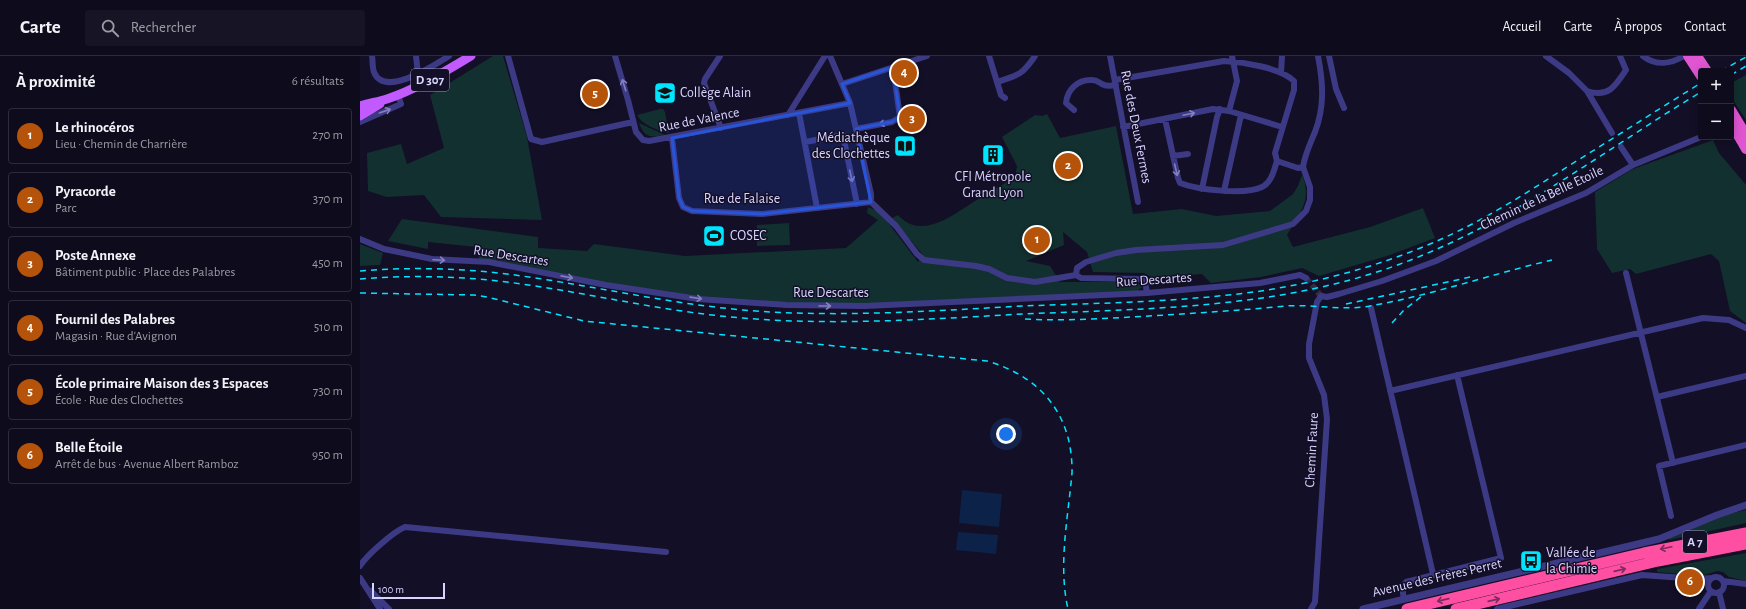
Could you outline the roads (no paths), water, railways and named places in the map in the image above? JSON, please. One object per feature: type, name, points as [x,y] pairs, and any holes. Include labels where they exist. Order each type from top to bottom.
[{"type":"highway","points":[[1688,56],[1698,71]]},
{"type":"highway","points":[[1697,56],[1705,68]]},
{"type":"highway","points":[[1734,117],[1744,141]]},
{"type":"highway","points":[[1734,129],[1744,141]]},
{"type":"highway","name":"A 7","points":[[1405,604],[1644,553],[1746,533]]},
{"type":"highway","name":"A 7","points":[[1456,609],[1651,563],[1746,544]]},
{"type":"main road","name":"D 307","points":[[360,114],[386,100],[423,84],[471,56]]},
{"type":"main road","name":"D 307","points":[[360,106],[386,100]]},
{"type":"street","points":[[372,56],[374,72],[377,77],[384,81],[397,82],[418,74],[450,56]]},
{"type":"street","points":[[416,56],[418,74]]},
{"type":"street","points":[[508,56],[531,139],[542,142],[633,122],[615,56]]},
{"type":"street","points":[[720,56],[704,83],[722,128]]},
{"type":"street","points":[[788,115],[825,56]]},
{"type":"street","points":[[830,56],[850,103],[871,194],[871,202],[896,226],[917,254],[924,260],[976,266],[989,269],[1008,278],[1035,282],[1076,275],[1078,277],[1085,278],[1140,279],[1144,280],[1146,283],[1147,294]]},
{"type":"street","points":[[842,84],[927,56]]},
{"type":"street","points":[[988,56],[1001,95],[1005,98]]},
{"type":"street","points":[[997,82],[1018,76],[1024,72],[1035,56]]},
{"type":"street","name":"Rue des Deux Fermes","points":[[1110,56],[1138,202]]},
{"type":"street","points":[[1281,73],[1282,56]]},
{"type":"street","points":[[1076,275],[1077,268],[1086,262],[1116,253],[1136,250],[1223,245],[1292,224],[1306,211],[1310,200],[1310,187],[1303,167],[1304,156],[1319,119],[1323,100],[1322,80],[1318,56]]},
{"type":"street","points":[[1329,56],[1336,90],[1344,108]]},
{"type":"street","points":[[1546,56],[1555,58],[1588,91],[1612,133]]},
{"type":"street","points":[[1588,91],[1597,94],[1605,93],[1611,89],[1626,70],[1620,56]]},
{"type":"street","points":[[1643,56],[1647,59],[1660,63],[1668,63],[1684,56]]},
{"type":"street","points":[[1229,111],[1237,81],[1233,59]]},
{"type":"street","points":[[1074,110],[1066,103],[1067,96],[1078,82],[1092,80],[1106,87],[1115,83],[1233,59],[1288,75],[1294,82],[1294,90],[1275,153],[1277,161],[1270,180],[1262,187],[1251,190],[1224,191],[1202,189],[1180,183],[1165,118]]},
{"type":"street","points":[[856,129],[892,122],[900,117],[892,67]]},
{"type":"street","points":[[360,122],[401,104],[398,95]]},
{"type":"street","points":[[360,102],[386,100]]},
{"type":"street","name":"Rue de Valence","points":[[633,122],[636,132],[643,140],[655,141],[850,103]]},
{"type":"street","points":[[1123,127],[1204,110],[1220,109],[1282,126]]},
{"type":"street","points":[[1202,189],[1220,109]]},
{"type":"street","points":[[799,113],[817,208]]},
{"type":"street","points":[[1224,191],[1241,115]]},
{"type":"street","points":[[1734,127],[1746,123]]},
{"type":"street","points":[[805,142],[843,135],[857,204]]},
{"type":"street","name":"Rue de Falaise","points":[[672,138],[679,198],[683,207],[692,211],[762,214],[871,202]]},
{"type":"street","name":"Chemin de la Belle Etoile","points":[[1321,296],[1327,297],[1382,281],[1436,261],[1514,223],[1586,193],[1632,165],[1698,138]]},
{"type":"street","points":[[1621,147],[1632,165]]},
{"type":"street","points":[[1173,156],[1188,154]]},
{"type":"street","points":[[1277,161],[1298,168],[1303,167]]},
{"type":"street","name":"Rue Descartes","points":[[360,239],[384,249],[432,259],[489,262],[627,288],[698,299],[808,306],[865,306],[1147,294],[1260,283],[1294,276],[1306,278]]},
{"type":"street","points":[[1626,273],[1673,463]]},
{"type":"street","name":"Chemin Faure","points":[[1311,609],[1315,602],[1327,419],[1324,395],[1311,365],[1309,352],[1317,302],[1321,296]]},
{"type":"street","points":[[1371,308],[1433,574]]},
{"type":"street","points":[[1390,390],[1641,331],[1703,318],[1729,320],[1746,328]]},
{"type":"street","points":[[1405,604],[1402,587],[1406,582],[1501,558],[1457,375]]},
{"type":"street","points":[[1657,397],[1746,376]]},
{"type":"street","points":[[1671,516],[1659,466],[1746,445]]},
{"type":"street","name":"Avenue des Frères Perret","points":[[1363,609],[1405,604],[1659,539],[1716,515],[1746,505]]},
{"type":"street","points":[[360,566],[394,533],[405,527],[666,552]]},
{"type":"street","points":[[1497,609],[1642,575],[1698,579],[1717,577],[1723,584]]},
{"type":"street","points":[[360,578],[380,609]]},
{"type":"street","points":[[1699,609],[1709,588],[1708,582],[1712,578]]},
{"type":"street","points":[[1698,579],[1709,588],[1719,592]]},
{"type":"street","points":[[1723,584],[1746,584]]},
{"type":"street","points":[[1723,584],[1719,592],[1723,609]]},
{"type":"street","points":[[365,586],[389,609]]},
{"type":"water","points":[[962,490],[1002,494],[999,527],[959,523]]},
{"type":"water","points":[[958,532],[998,535],[996,554],[956,550]]},
{"type":"tunnel","points":[[1306,278],[1321,296]]},
{"type":"railway","points":[[1726,68],[1746,57]]},
{"type":"railway","points":[[1734,73],[1746,66]]},
{"type":"railway","points":[[360,271],[452,269],[489,272],[537,278],[713,307],[778,312],[848,314],[1142,302],[1202,298],[1261,291],[1304,283],[1368,267],[1449,236],[1519,197],[1698,85]]},
{"type":"railway","points":[[360,279],[452,277],[489,280],[537,286],[654,307],[713,315],[778,320],[848,322],[1176,307],[1276,296],[1325,286],[1374,273],[1423,255],[1460,238],[1531,200],[1698,94]]},
{"type":"railway","points":[[1025,319],[1065,320],[1286,306],[1338,308],[1370,306],[1416,296],[1552,260]]},
{"type":"railway","points":[[1346,304],[1475,276]]},
{"type":"railway","points":[[360,293],[474,295],[584,321],[987,361],[1006,368],[1024,377],[1038,388],[1060,417],[1067,434],[1071,452],[1072,473],[1064,558],[1065,592],[1068,609]]},
{"type":"railway","points":[[1392,323],[1404,310],[1422,296]]},
{"type":"place","name":"Fournil des Palabres","points":[[904,73]]},
{"type":"place","name":"Collège Alain","points":[[665,93]]},
{"type":"place","name":"École primaire Maison des 3 Espaces","points":[[595,94]]},
{"type":"place","name":"Poste Annexe","points":[[912,119]]},
{"type":"place","name":"Médiathèque des Clochettes","points":[[905,146]]},
{"type":"place","name":"CFI Métropole Grand Lyon","points":[[993,155]]},
{"type":"place","name":"Pyracorde","points":[[1068,166]]},
{"type":"place","name":"COSEC","points":[[714,236]]},
{"type":"place","name":"Le rhinocéros","points":[[1037,240]]},
{"type":"place","name":"Vallée de la Chimie","points":[[1531,561]]},
{"type":"place","name":"Belle Étoile","points":[[1690,582]]}]
